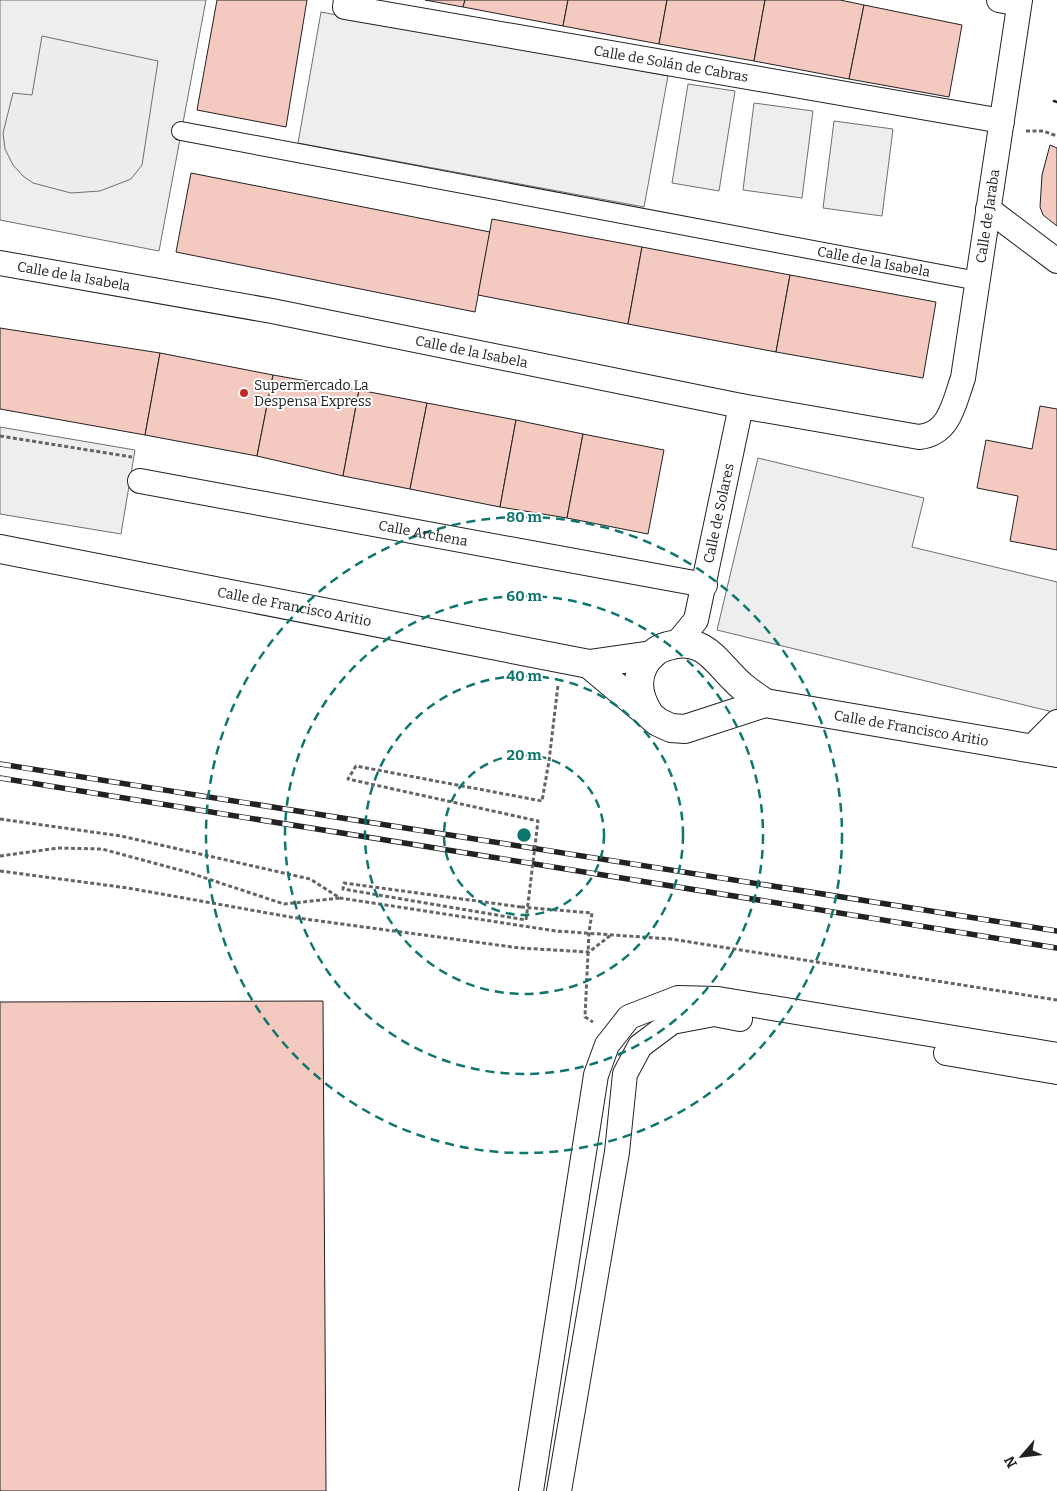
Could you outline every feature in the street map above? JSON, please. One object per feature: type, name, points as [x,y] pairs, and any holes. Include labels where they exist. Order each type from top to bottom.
[{"type":"main road","name":"Calle de Francisco Aritio","points":[[0,549],[576,661],[652,655],[663,647],[677,643]]},
{"type":"main road","points":[[677,643],[686,642],[711,655],[724,679],[724,697],[710,719]]},
{"type":"main road","points":[[648,712],[642,701],[639,689],[644,665],[652,655]]},
{"type":"main road","name":"Calle de Francisco Aritio","points":[[711,655],[743,687],[765,703]]},
{"type":"main road","name":"Calle de Francisco Aritio","points":[[576,661],[664,725],[684,729],[698,726],[710,719],[765,703],[1057,753]]},
{"type":"street","name":"Calle de Solán de Cabras","points":[[346,0],[345,7],[1001,126]]},
{"type":"street","name":"Calle de Jaraba","points":[[941,430],[951,413],[963,378],[1001,126],[1013,1]]},
{"type":"street","name":"Calle de la Isabela","points":[[181,131],[978,280]]},
{"type":"street","points":[[988,209],[1057,261]]},
{"type":"street","name":"Calle de la Isabela","points":[[0,263],[272,311],[741,406],[919,437],[929,436],[941,430]]},
{"type":"street","name":"Calle de Solares","points":[[677,643],[696,620],[741,406]]},
{"type":"street","name":"Calle Archena","points":[[140,481],[704,585]]},
{"type":"street","name":"Calle de Solares","points":[[696,620],[711,655]]},
{"type":"street","points":[[1030,749],[1057,722]]},
{"type":"street","points":[[531,1491],[596,1075],[607,1045],[629,1017],[678,998],[718,999],[1057,1055]]},
{"type":"street","points":[[559,1491],[617,1152],[625,1074],[640,1046],[672,1022],[714,1014],[1057,1072]]},
{"type":"path","points":[[1001,126],[1043,131],[1057,136]]},
{"type":"path","points":[[0,436],[145,459],[140,481]]},
{"type":"path","points":[[576,661],[549,761],[542,802],[356,766],[348,779],[538,821],[526,920],[343,889],[344,883],[521,907],[592,913],[589,932],[585,1017],[616,1034]]},
{"type":"path","points":[[0,819],[121,836],[310,879],[340,898]]},
{"type":"path","points":[[0,856],[58,848],[102,849],[187,872],[284,904],[340,898],[556,931],[672,939],[1057,1000]]},
{"type":"path","points":[[0,871],[128,888],[290,917],[520,948],[589,952],[611,935]]},
{"type":"shaded area","points":[[0,0],[206,0],[159,251],[0,220]]},
{"type":"shaded area","points":[[321,12],[668,76],[644,207],[298,143]]},
{"type":"shaded area","points":[[42,36],[158,61],[142,165],[131,179],[100,191],[71,193],[33,183],[13,165],[5,149],[3,133],[13,93],[32,95]]},
{"type":"shaded area","points":[[688,84],[735,91],[719,191],[672,183]]},
{"type":"shaded area","points":[[754,103],[813,111],[802,198],[743,190]]},
{"type":"shaded area","points":[[834,121],[893,129],[882,216],[823,208]]},
{"type":"shaded area","points":[[0,427],[135,450],[121,534],[0,514]]},
{"type":"shaded area","points":[[758,458],[924,498],[912,547],[1057,582],[1057,713],[717,630]]},
{"type":"building","points":[[217,0],[307,0],[286,127],[197,110]]},
{"type":"building","points":[[425,0],[465,0],[463,7]]},
{"type":"building","points":[[465,0],[568,0],[563,26],[463,7]]},
{"type":"building","points":[[568,0],[667,0],[659,44],[563,26]]},
{"type":"building","points":[[667,0],[765,0],[754,61],[659,44]]},
{"type":"building","points":[[765,0],[840,0],[864,5],[849,79],[754,61]]},
{"type":"building","points":[[864,5],[962,25],[949,97],[849,79]]},
{"type":"building","points":[[1050,145],[1057,148],[1057,226],[1043,215],[1040,207],[1042,175]]},
{"type":"building","points":[[191,173],[490,232],[475,312],[176,252]]},
{"type":"building","points":[[492,219],[642,247],[628,324],[478,295]]},
{"type":"building","points":[[642,247],[790,275],[776,352],[628,324]]},
{"type":"building","points":[[790,275],[936,302],[923,378],[776,352]]},
{"type":"building","points":[[0,328],[160,353],[145,435],[0,409]]},
{"type":"building","points":[[160,353],[273,375],[257,456],[145,435]]},
{"type":"building","points":[[273,375],[359,390],[343,476],[257,456]]},
{"type":"building","points":[[359,390],[427,403],[410,489],[343,476]]},
{"type":"building","points":[[427,403],[516,420],[500,507],[410,489]]},
{"type":"building","points":[[1040,406],[1057,409],[1057,550],[1010,541],[1018,496],[977,488],[986,440],[1032,449]]},
{"type":"building","points":[[516,420],[583,434],[567,518],[500,507]]},
{"type":"building","points":[[583,434],[664,450],[648,534],[567,518]]},
{"type":"building","points":[[323,1001],[326,1491],[0,1491],[0,1002]]},
{"type":"railway","points":[[0,764],[1057,931]]},
{"type":"railway","points":[[0,778],[1057,948]]},
{"type":"place","name":"Supermercado La Despensa Express","points":[[244,393]]}]
